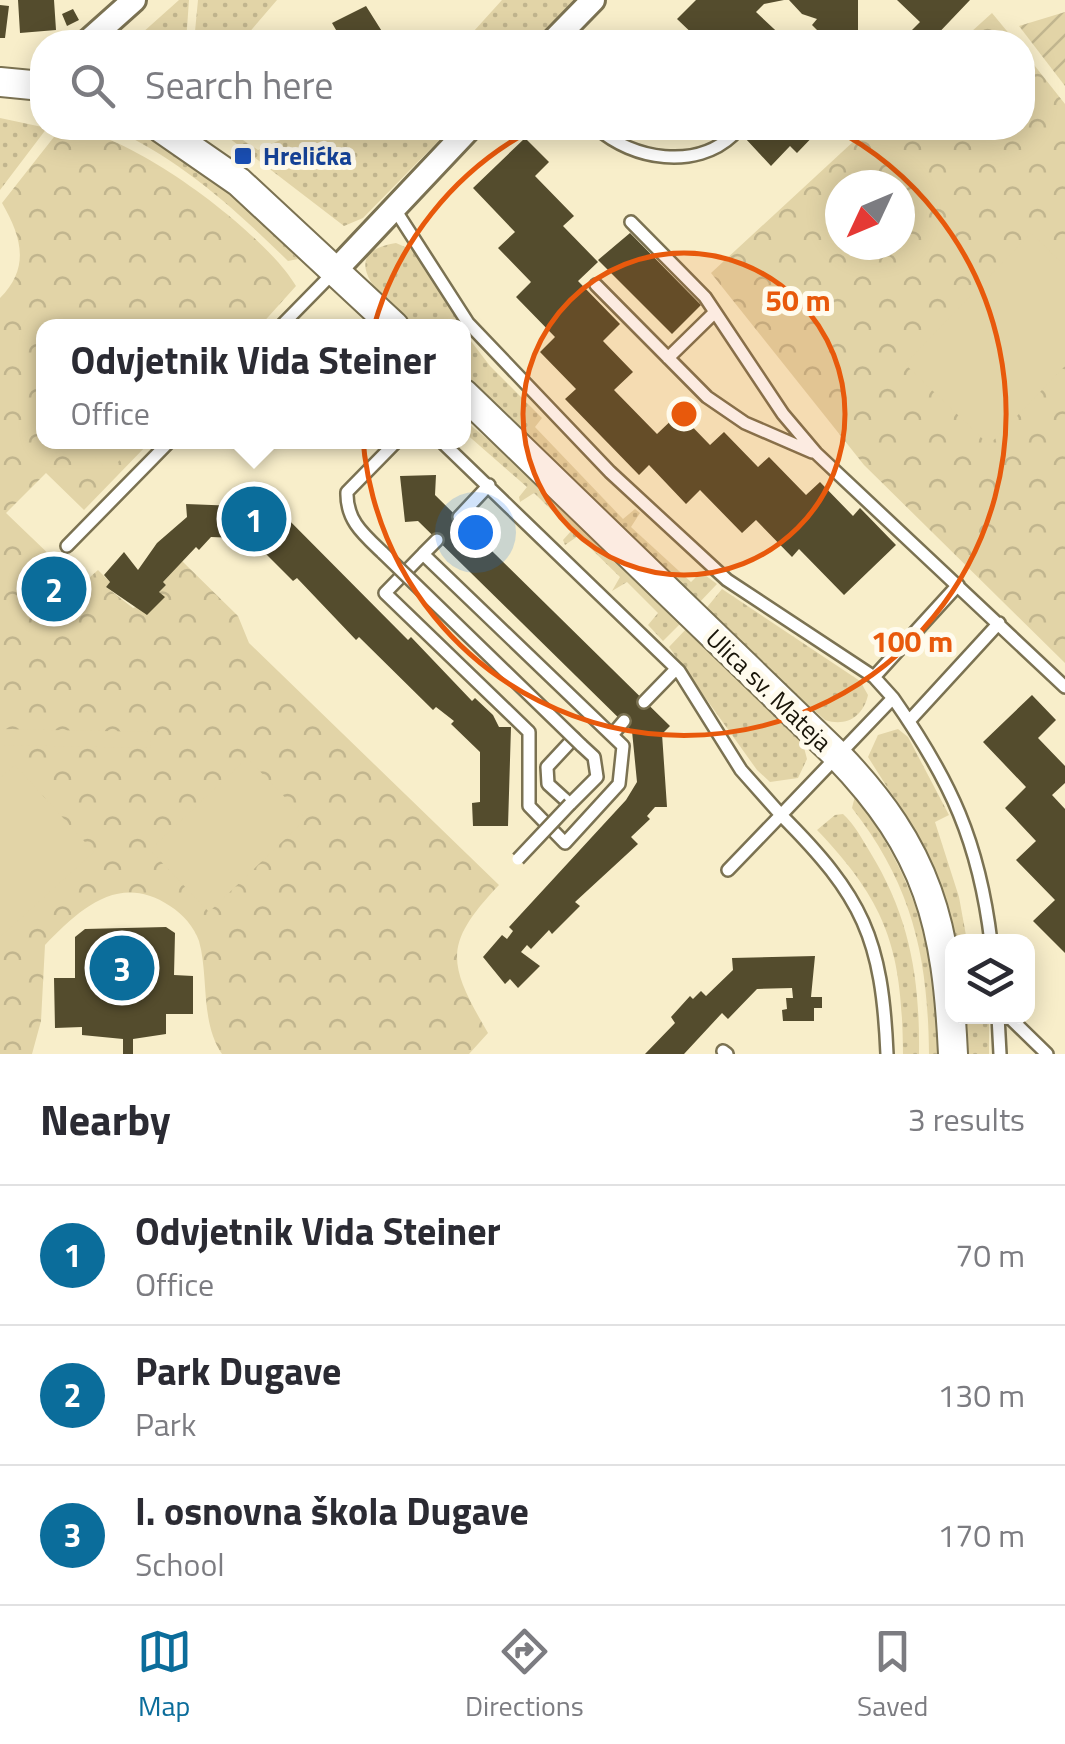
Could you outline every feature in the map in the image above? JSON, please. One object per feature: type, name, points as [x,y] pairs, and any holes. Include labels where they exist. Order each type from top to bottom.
[{"type":"street","points":[[100,30],[134,0]]},
{"type":"street","points":[[564,30],[593,0]]},
{"type":"street","points":[[0,82],[30,84]]},
{"type":"street","points":[[178,140],[239,182],[387,319]]},
{"type":"street","points":[[336,270],[459,140]]},
{"type":"street","name":"Ulica sv. Mateja","points":[[471,401],[837,755],[899,833],[928,888],[948,967],[953,1054]]},
{"type":"lane","points":[[614,140],[630,151],[662,155],[703,155],[716,151],[728,140]]},
{"type":"lane","points":[[394,208],[465,319]]},
{"type":"lane","points":[[631,222],[715,312],[783,414],[816,453],[1065,687]]},
{"type":"lane","points":[[289,319],[336,270]]},
{"type":"lane","points":[[596,285],[707,397],[745,422],[816,453]]},
{"type":"lane","points":[[668,358],[715,312]]},
{"type":"lane","points":[[471,326],[610,472],[727,580],[874,677],[893,698],[964,818],[983,876],[990,934]]},
{"type":"lane","points":[[67,546],[162,449]]},
{"type":"lane","points":[[389,449],[347,492],[346,508],[356,526],[594,757],[597,776],[518,860]]},
{"type":"lane","points":[[449,449],[676,669],[741,770],[833,868],[859,908],[880,968],[887,1054]]},
{"type":"lane","points":[[458,517],[488,485]]},
{"type":"lane","points":[[423,554],[623,746],[619,784],[565,843],[529,806],[529,732],[385,593],[423,554],[437,540]]},
{"type":"lane","points":[[874,677],[958,585]]},
{"type":"lane","points":[[909,721],[999,623]]},
{"type":"lane","points":[[644,702],[676,669]]},
{"type":"lane","points":[[728,870],[893,698]]},
{"type":"lane","points":[[612,735],[624,721]]},
{"type":"lane","points":[[570,804],[548,784],[547,767],[574,738]]},
{"type":"lane","points":[[998,1024],[1000,1054]]},
{"type":"lane","points":[[1016,1024],[1047,1054]]},
{"type":"green space","points":[[179,0],[189,0],[187,30],[145,30]]},
{"type":"green space","points":[[198,0],[277,0],[251,30],[195,30]]},
{"type":"green space","points":[[502,0],[577,0],[546,30],[475,30]]},
{"type":"green space","points":[[1065,12],[1065,86],[1035,47],[1035,30],[1022,30],[1019,26]]},
{"type":"green space","points":[[992,13],[1006,30],[973,30]]},
{"type":"green space","points":[[1035,66],[1065,104],[1065,663],[864,465],[711,273],[855,140],[1035,140]]},
{"type":"green space","points":[[0,118],[30,124],[30,140],[38,140],[0,190]]},
{"type":"green space","points":[[52,140],[109,140],[155,163],[224,212],[255,238],[296,286],[266,319],[36,319],[36,449],[143,449],[84,510],[46,473],[6,513],[81,585],[98,570],[110,582],[106,587],[133,608],[164,597],[159,592],[166,585],[163,582],[182,561],[238,616],[249,643],[499,885],[468,923],[457,955],[465,989],[488,1033],[469,1054],[222,1054],[211,1028],[202,955],[194,931],[170,906],[134,893],[117,894],[86,908],[45,945],[41,1021],[32,1054],[0,1054],[0,298],[16,275],[20,251],[2,203]]},
{"type":"green space","points":[[136,140],[155,140],[218,181],[298,259],[288,261],[205,186]]},
{"type":"green space","points":[[232,140],[243,140],[258,150],[280,140],[439,140],[363,218],[344,226]]},
{"type":"green space","points":[[1031,233],[1065,266],[1065,366],[989,445],[905,364]]},
{"type":"green space","points":[[396,243],[414,251],[457,319],[405,319],[380,294],[366,269],[367,258],[376,249]]},
{"type":"green space","points":[[471,341],[542,418],[535,427],[623,519],[635,509],[640,513],[631,527],[691,582],[701,572],[717,584],[698,604],[471,384]]},
{"type":"green space","points":[[471,426],[683,621],[663,641],[648,625],[658,613],[627,582],[612,591],[620,577],[578,536],[565,545],[563,540],[572,530],[534,493],[520,502],[519,497],[527,487],[471,438]]},
{"type":"green space","points":[[92,449],[131,449],[109,471],[89,452]]},
{"type":"green space","points":[[722,589],[860,681],[868,695],[858,714],[847,721],[825,720],[704,611]]},
{"type":"green space","points":[[688,627],[802,740],[807,759],[798,778],[770,782],[757,770],[669,647]]},
{"type":"green space","points":[[0,729],[151,732],[150,748],[0,745]]},
{"type":"green space","points":[[898,729],[908,737],[949,815],[935,822],[959,897],[966,934],[950,934],[938,883],[920,839],[868,757],[878,735]]},
{"type":"green space","points":[[247,758],[306,819],[209,912],[150,850]]},
{"type":"green space","points":[[15,765],[94,852],[0,937],[0,778]]},
{"type":"green space","points":[[855,796],[893,855],[919,918],[934,983],[939,1054],[929,1054],[925,986],[913,924],[890,866],[852,808]]},
{"type":"green space","points":[[843,814],[884,876],[903,925],[914,974],[919,1054],[903,1054],[894,958],[876,907],[861,882],[817,830],[835,815]]},
{"type":"green space","points":[[962,1024],[989,1024],[989,1054],[965,1054]]},
{"type":"building","points":[[18,0],[54,0],[56,30],[20,33]]},
{"type":"building","points":[[696,0],[784,0],[764,4],[756,12],[775,30],[689,30],[677,19]]},
{"type":"building","points":[[789,0],[858,0],[858,30],[817,30],[812,25],[817,19],[802,14]]},
{"type":"building","points":[[897,0],[970,0],[941,30],[912,30],[920,22]]},
{"type":"building","points":[[0,5],[9,6],[5,38],[0,38]]},
{"type":"building","points":[[366,6],[381,30],[336,30],[332,23]]},
{"type":"building","points":[[73,9],[79,20],[67,26],[62,14]]},
{"type":"building","points":[[527,140],[549,162],[535,176],[574,216],[563,226],[598,262],[578,281],[620,324],[603,341],[633,372],[614,390],[657,434],[679,413],[710,445],[724,432],[758,467],[769,457],[806,495],[820,482],[853,516],[860,508],[896,545],[844,595],[799,549],[792,557],[756,520],[742,533],[700,490],[686,504],[649,465],[639,475],[565,399],[576,389],[540,352],[555,337],[516,297],[531,282],[498,248],[515,232],[473,188]]},
{"type":"building","points":[[747,140],[809,140],[797,153],[790,146],[771,166]]},
{"type":"building","points":[[630,233],[701,305],[672,334],[598,260]]},
{"type":"building","points":[[436,475],[435,495],[670,726],[662,734],[667,807],[655,807],[647,816],[650,819],[631,837],[638,844],[575,902],[580,906],[552,934],[549,930],[531,949],[527,945],[521,952],[540,966],[518,988],[510,979],[505,984],[483,957],[502,935],[507,939],[513,931],[509,927],[626,800],[637,782],[632,731],[418,521],[405,522],[400,476]]},
{"type":"building","points":[[268,499],[408,640],[411,637],[472,701],[475,698],[493,715],[499,727],[511,727],[508,826],[473,826],[472,803],[480,802],[480,752],[451,724],[454,721],[436,707],[433,710],[359,637],[356,640],[297,578],[293,581],[266,554],[273,546],[263,539],[211,537],[163,582],[166,585],[159,592],[165,597],[147,615],[106,587],[110,582],[104,575],[124,552],[138,570],[157,543],[187,517],[186,504],[261,507]]},
{"type":"building","points":[[1032,695],[1056,720],[1038,738],[1065,766],[1065,783],[1052,795],[1065,809],[1065,953],[1033,921],[1055,900],[1016,860],[1036,841],[1005,808],[1026,787],[983,742]]},
{"type":"building","points":[[166,927],[175,933],[174,975],[193,976],[193,1014],[166,1014],[166,1034],[133,1039],[133,1054],[123,1054],[123,1039],[82,1035],[82,1027],[55,1028],[54,978],[75,978],[75,937],[85,929]]},
{"type":"building","points":[[815,956],[811,997],[822,997],[822,1008],[814,1008],[814,1021],[783,1021],[782,1010],[787,1009],[786,998],[793,998],[792,988],[757,989],[728,1019],[722,1013],[684,1054],[645,1054],[675,1023],[671,1017],[690,996],[693,999],[701,991],[706,996],[733,970],[732,958]]},
{"type":"place","name":"Hrelićka","points":[[243,156]]},
{"type":"place","name":"Odvjetnik Vida Steiner","points":[[254,519]]},
{"type":"place","name":"Park Dugave","points":[[54,589]]},
{"type":"place","name":"I. osnovna škola Dugave","points":[[122,968]]}]
